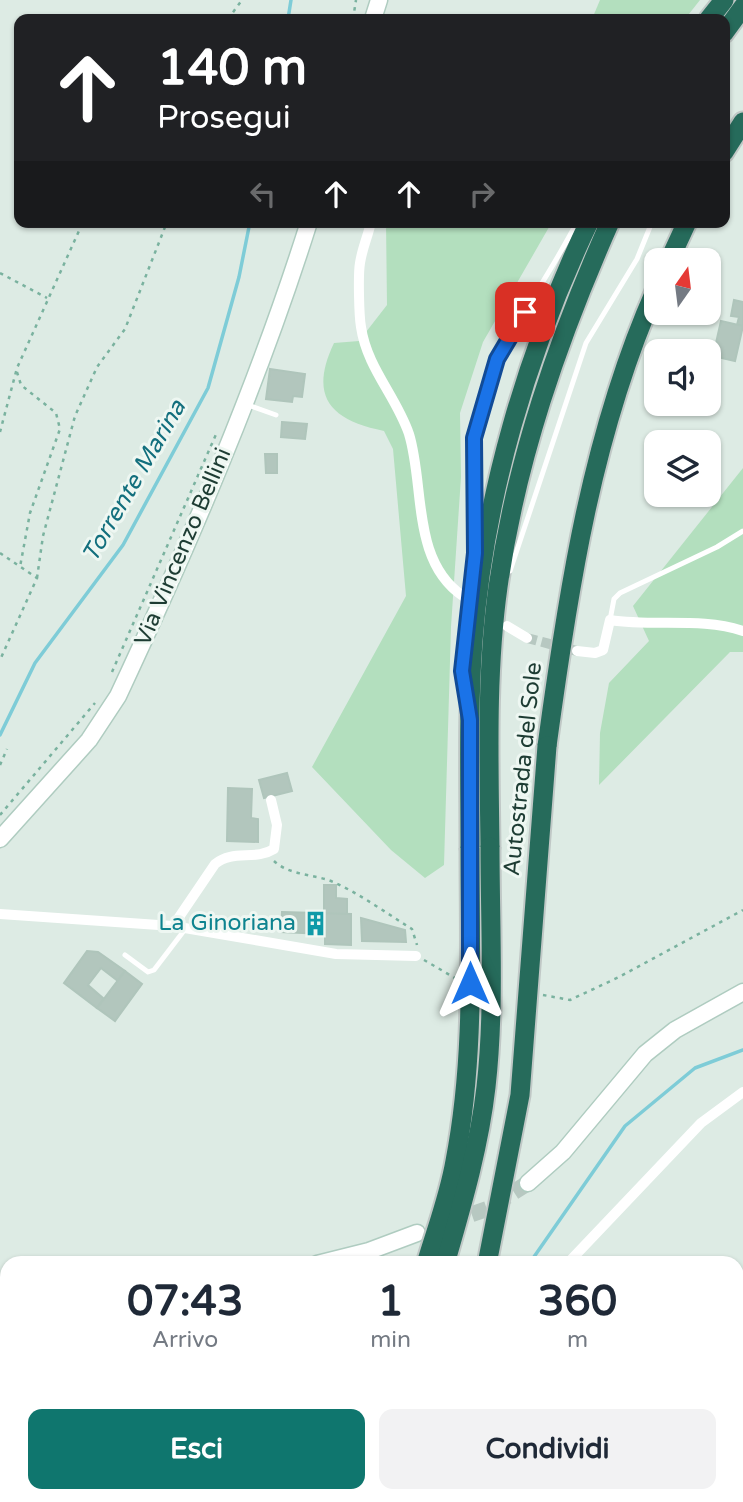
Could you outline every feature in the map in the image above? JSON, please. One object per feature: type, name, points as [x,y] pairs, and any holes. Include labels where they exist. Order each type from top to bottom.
[{"type":"highway","points":[[711,14],[723,0]]},
{"type":"highway","points":[[730,25],[743,9]]},
{"type":"highway","points":[[730,143],[743,122]]},
{"type":"highway","name":"Autostrada del Sole","points":[[428,1256],[455,1163],[466,1086],[471,1010],[470,720],[473,640],[480,585],[500,473],[554,298],[586,228]]},
{"type":"highway","name":"Autostrada del Sole","points":[[447,1256],[473,1165],[486,1087],[491,1012],[488,724],[501,619],[504,549],[530,436],[575,302],[607,228]]},
{"type":"highway","points":[[675,248],[684,228]]},
{"type":"highway","name":"Autostrada del Sole","points":[[489,1256],[520,1095],[547,746],[569,596],[615,394],[644,320]]},
{"type":"main road","name":"Via Vincenzo Bellini","points":[[0,839],[89,740],[118,696],[272,338],[307,228]]},
{"type":"main road","points":[[528,1183],[564,1152],[645,1054],[675,1030],[743,992]]},
{"type":"main road","points":[[351,1256],[417,1233]]},
{"type":"street","points":[[369,228],[359,268],[361,327],[371,363],[399,411],[408,434],[423,522],[433,559],[449,584],[463,596]]},
{"type":"street","points":[[501,619],[527,638]]},
{"type":"street","points":[[577,652],[595,653],[603,650],[610,620],[639,624],[725,625],[743,631]]},
{"type":"street","points":[[173,926],[215,864],[224,857],[267,854],[274,849],[277,825],[271,800]]},
{"type":"street","points":[[0,914],[173,926],[336,954],[416,956]]},
{"type":"street","points":[[575,1256],[701,1123],[743,1092]]},
{"type":"lane","points":[[730,34],[743,9]]},
{"type":"lane","points":[[474,563],[472,470],[476,422],[493,371],[509,335],[557,261],[574,228]]},
{"type":"lane","points":[[501,619],[586,343],[637,259],[650,228]]},
{"type":"lane","points":[[245,404],[276,415]]},
{"type":"lane","points":[[610,620],[611,608],[620,593],[717,547],[743,531]]},
{"type":"lane","points":[[464,654],[472,573]]},
{"type":"lane","points":[[462,671],[470,720]]},
{"type":"lane","points":[[125,955],[148,972],[154,970],[186,928]]},
{"type":"path","points":[[0,432],[17,368],[80,228]]},
{"type":"path","points":[[0,660],[37,578],[43,536],[75,416],[97,368],[125,329],[165,228]]},
{"type":"path","points":[[0,273],[47,298]]},
{"type":"path","points":[[17,368],[21,385],[56,413],[61,429],[30,513],[20,567]]},
{"type":"path","points":[[108,682],[217,431]]},
{"type":"path","points":[[0,553],[37,578]]},
{"type":"path","points":[[0,815],[51,759],[103,694]]},
{"type":"path","points":[[0,765],[7,749]]},
{"type":"green space","points":[[600,0],[700,0],[689,14],[594,14]]},
{"type":"green space","points":[[386,228],[549,228],[483,342],[460,413],[461,477],[451,627],[444,865],[425,878],[391,850],[312,767],[406,596],[393,449],[384,431],[349,420],[337,412],[324,391],[327,362],[334,343],[359,341],[387,305]]},
{"type":"green space","points":[[743,468],[743,652],[730,652],[599,785],[600,733],[609,683],[649,641],[633,606],[712,507],[721,507],[721,496]]},
{"type":"building","points":[[734,300],[743,302],[743,326],[737,325],[739,317],[731,316]]},
{"type":"building","points":[[721,321],[743,326],[735,361],[721,358],[721,339],[717,339]]},
{"type":"building","points":[[270,369],[305,374],[302,397],[293,396],[292,402],[266,399]]},
{"type":"building","points":[[282,422],[307,424],[305,439],[281,437]]},
{"type":"building","points":[[265,454],[277,454],[277,473],[266,473]]},
{"type":"building","points":[[287,773],[292,791],[264,798],[259,780]]},
{"type":"building","points":[[228,788],[252,789],[251,818],[258,819],[258,842],[227,841]]},
{"type":"building","points":[[324,885],[336,885],[336,898],[347,899],[347,914],[324,914]]},
{"type":"building","name":"La Ginoriana","points":[[282,912],[351,914],[351,945],[325,944],[325,934],[281,932]]},
{"type":"building","points":[[361,918],[405,930],[406,942],[362,941]]},
{"type":"building","points":[[87,951],[98,952],[125,971],[118,981],[101,968],[88,985],[104,999],[97,1008],[64,983]]},
{"type":"building","points":[[125,971],[142,984],[115,1021],[97,1008]]},
{"type":"waterway","name":"Torrente Marina","points":[[289,14],[291,0]]},
{"type":"waterway","name":"Torrente Marina","points":[[0,735],[35,663],[123,545],[208,388],[239,277],[249,228]]},
{"type":"waterway","points":[[535,1256],[625,1126],[695,1068],[743,1050]]},
{"type":"tunnel","points":[[527,638],[577,651]]},
{"type":"tunnel","points":[[449,1222],[487,1209],[528,1183]]},
{"type":"place","name":"La Ginoriana","points":[[316,923]]},
{"type":"route","points":[[470,983],[470,720],[462,671],[475,553],[472,470],[474,438],[476,422],[497,359],[525,312]]}]
